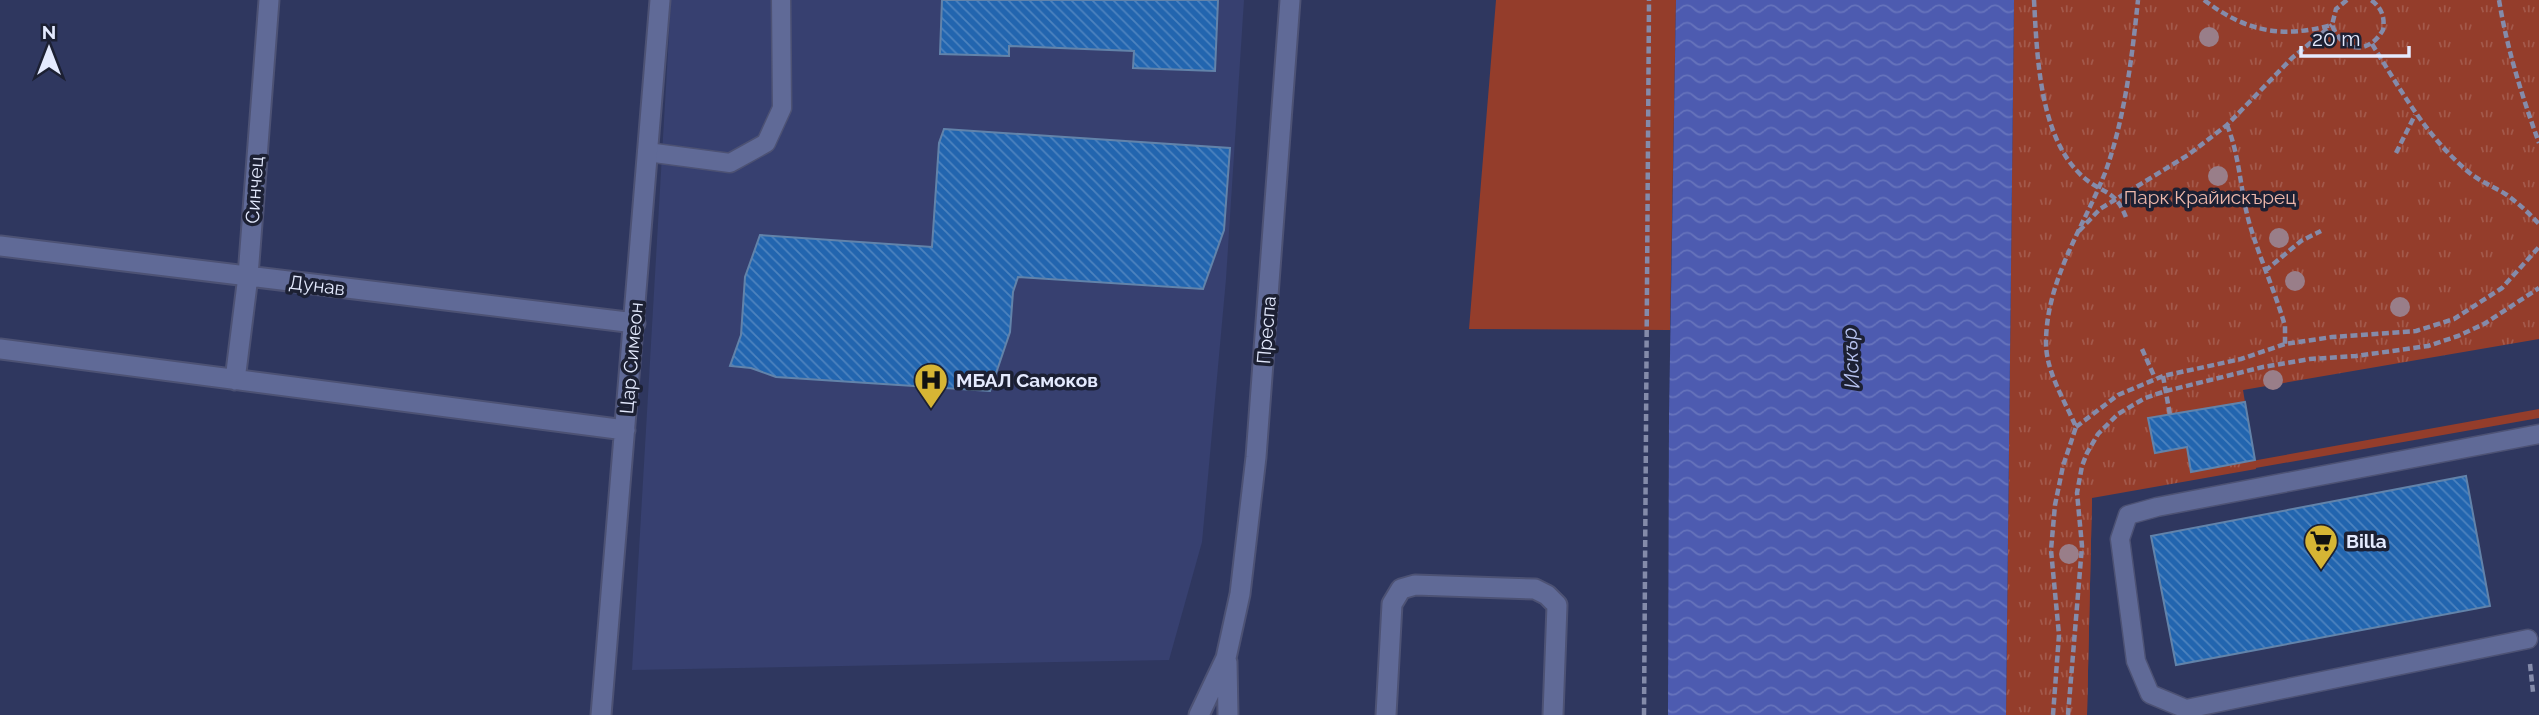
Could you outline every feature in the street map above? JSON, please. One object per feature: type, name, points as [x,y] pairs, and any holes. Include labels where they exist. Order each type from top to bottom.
[{"type":"street","name":"Синчец","points":[[235,380],[248,276],[269,0]]},
{"type":"street","name":"Цар Симеон","points":[[601,715],[660,0]]},
{"type":"street","name":"Преспа","points":[[1199,715],[1226,658],[1240,594],[1256,457],[1290,0]]},
{"type":"street","name":"Дунав","points":[[0,246],[635,323]]},
{"type":"street","points":[[0,349],[625,430]]},
{"type":"street","points":[[1386,715],[1392,604],[1401,589],[1415,585],[1535,589],[1547,595],[1556,605],[1553,715]]},
{"type":"street","name":"Преспа","points":[[1226,658],[1228,715]]},
{"type":"lane","points":[[648,152],[730,163],[766,143],[782,108],[781,0]]},
{"type":"lane","points":[[2528,639],[2186,709],[2150,694],[2136,661],[2120,539],[2128,515],[2157,507],[2539,434]]},
{"type":"path","points":[[1644,715],[1649,0]]},
{"type":"path","points":[[2034,0],[2045,103],[2060,148],[2078,173],[2117,198],[2127,220]]},
{"type":"path","points":[[2076,427],[2051,372],[2045,345],[2048,312],[2055,286],[2105,172],[2129,70],[2138,0]]},
{"type":"path","points":[[2204,0],[2221,13],[2259,29],[2288,33],[2306,32],[2332,25]]},
{"type":"path","points":[[2077,234],[2101,209],[2188,155],[2227,125],[2292,58],[2332,25],[2336,9],[2347,0]]},
{"type":"path","points":[[2332,25],[2348,45],[2356,48],[2372,44],[2383,30],[2384,21],[2380,3],[2371,0]]},
{"type":"path","points":[[2498,0],[2515,68],[2539,143]]},
{"type":"path","points":[[2372,44],[2415,115],[2466,170],[2505,194],[2539,224]]},
{"type":"path","points":[[2396,153],[2415,115]]},
{"type":"path","points":[[2227,125],[2239,161],[2249,222],[2285,326],[2285,344]]},
{"type":"path","points":[[2265,271],[2301,242],[2320,231]]},
{"type":"path","points":[[2053,715],[2059,635],[2051,550],[2055,505],[2063,466],[2076,427],[2118,394],[2155,378],[2241,359],[2285,344],[2332,337],[2416,331],[2454,319],[2502,288],[2539,247]]},
{"type":"path","points":[[2068,715],[2082,546],[2077,493],[2082,466],[2098,434],[2118,414],[2145,398],[2166,391],[2286,362],[2428,346],[2484,324],[2539,288]]},
{"type":"path","points":[[2142,349],[2155,378]]},
{"type":"path","points":[[2162,376],[2170,415]]},
{"type":"shaded area","name":"МБАЛ Самоков","points":[[671,0],[1244,0],[1226,279],[1202,542],[1169,660],[632,670]]},
{"type":"green space","points":[[1496,0],[1676,0],[1670,330],[1469,329]]},
{"type":"green space","name":"Парк Крайискърец","points":[[2014,0],[2539,0],[2539,339],[2243,390],[2256,469],[2092,498],[2087,715],[2006,715]]},
{"type":"green space","points":[[2539,409],[2539,418],[2092,497],[2087,715],[2061,715],[2079,454],[2191,472]]},
{"type":"water","name":"Искър","points":[[1676,0],[2014,0],[2006,715],[1668,715],[1669,416]]},
{"type":"building","points":[[942,0],[1218,0],[1215,71],[1133,68],[1134,51],[1009,46],[1009,56],[940,54]]},
{"type":"building","points":[[944,129],[1230,148],[1224,230],[1203,289],[1018,277],[1013,292],[1010,332],[990,391],[776,377],[751,368],[730,366],[741,335],[745,277],[760,235],[932,247],[939,143]]},
{"type":"building","points":[[2245,402],[2255,460],[2191,472],[2187,447],[2155,453],[2148,418]]},
{"type":"building","name":"Billa","points":[[2466,476],[2490,606],[2176,665],[2151,536]]},
{"type":"place","name":"МБАЛ Самоков","points":[[931,410]]},
{"type":"place","name":"Billa","points":[[2321,571]]}]
